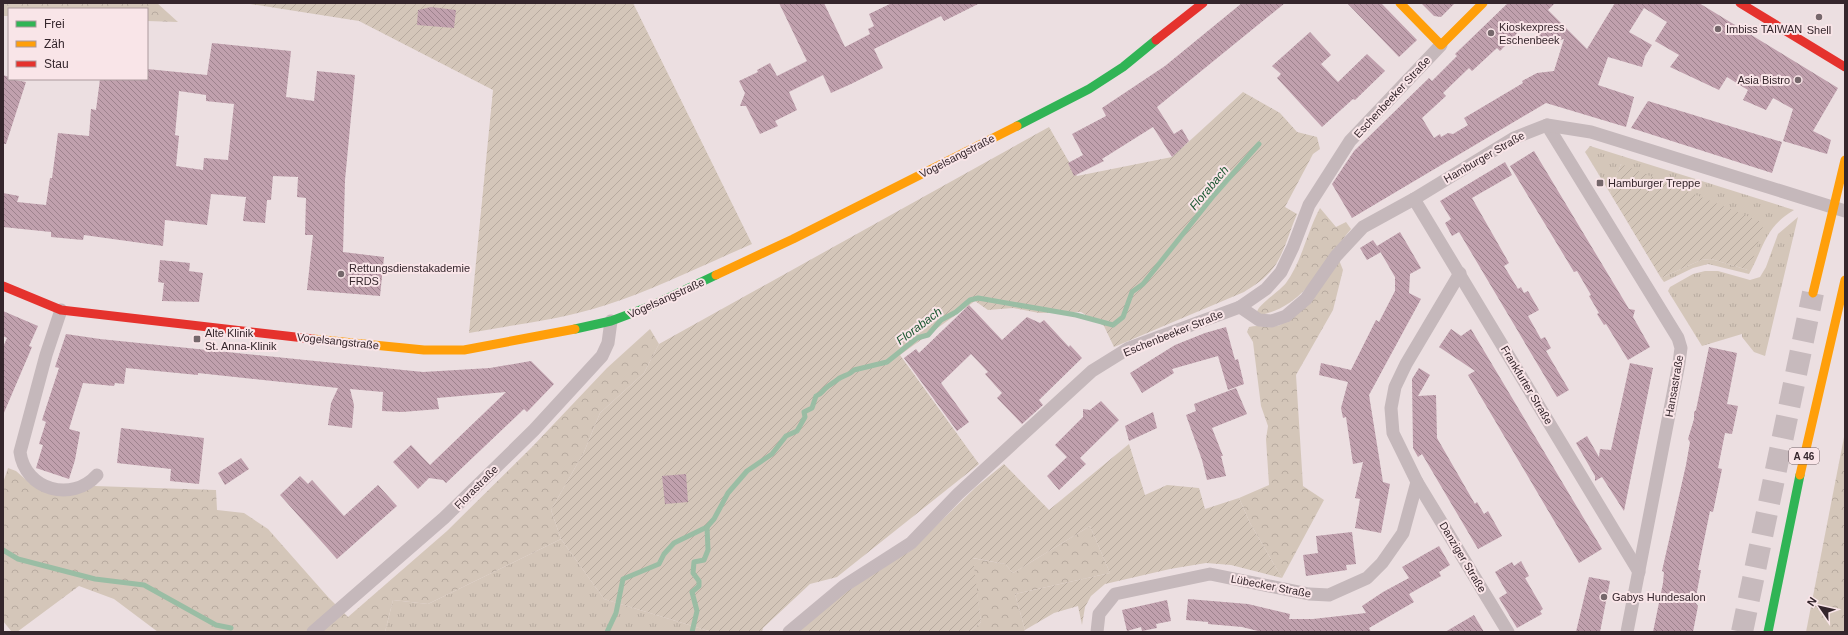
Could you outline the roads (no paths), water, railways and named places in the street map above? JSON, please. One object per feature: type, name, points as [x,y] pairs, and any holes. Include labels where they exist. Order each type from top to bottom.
[{"type":"main road","name":"Vogelsangstraße","points":[[3,286],[61,310],[249,332],[424,350],[464,350],[611,322],[651,306],[793,239],[1089,89],[1123,67],[1203,3]]},
{"type":"main road","points":[[1400,3],[1440,45]]},
{"type":"main road","name":"Eschenbeeker Straße","points":[[1440,45],[1483,3]]},
{"type":"main road","points":[[1740,3],[1845,67]]},
{"type":"main road","points":[[1813,293],[1845,160]]},
{"type":"main road","name":"A 46","points":[[1768,632],[1792,508],[1845,280]]},
{"type":"street","name":"Eschenbeeker Straße","points":[[789,632],[844,586],[910,543],[958,494],[1092,371],[1129,348],[1240,307],[1266,290],[1281,272],[1293,247],[1309,204],[1350,141],[1440,45]]},
{"type":"street","name":"Hamburger Straße","points":[[1240,307],[1259,320],[1272,322],[1286,316],[1306,299],[1336,256],[1363,227],[1414,199],[1514,138],[1547,125]]},
{"type":"street","points":[[1547,125],[1596,134],[1845,211]]},
{"type":"street","name":"Hansastraße","points":[[1547,125],[1674,332],[1681,348],[1627,632]]},
{"type":"street","name":"Frankfurter Straße","points":[[1414,199],[1639,572]]},
{"type":"street","points":[[1417,482],[1393,433],[1391,408],[1395,387],[1406,364],[1460,273]]},
{"type":"street","points":[[61,310],[46,355],[20,452],[22,463],[26,472],[34,478],[44,485],[59,490],[81,488],[89,484],[97,475]]},
{"type":"street","name":"Florastraße","points":[[313,632],[444,518],[534,430],[602,356],[608,343],[611,322]]},
{"type":"street","name":"Lübecker Straße","points":[[1097,632],[1099,614],[1115,594],[1210,574],[1309,594],[1329,595],[1348,588],[1367,578],[1395,547],[1403,533],[1417,482]]},
{"type":"street","name":"Danziger Straße","points":[[1417,482],[1508,632]]},
{"type":"waterway","name":"Florabach","points":[[607,632],[616,613],[623,579],[659,564],[664,554],[674,543],[707,527],[714,519],[728,493],[747,471],[772,454],[786,436],[797,431],[805,417],[804,412],[812,408],[816,396],[828,386],[854,370],[887,362],[917,338],[928,335],[941,320],[956,312],[970,300],[978,298],[1076,315],[1113,325],[1123,317],[1132,292],[1143,284],[1214,195],[1259,144]]},
{"type":"waterway","points":[[692,632],[697,611],[692,592],[699,586],[699,581],[693,573],[694,562],[704,560],[708,550],[707,527]]},
{"type":"waterway","points":[[3,550],[18,559],[95,579],[144,585],[216,625],[231,628]]},
{"type":"tunnel","points":[[1742,632],[1813,293]]},
{"type":"place","name":"Shell","points":[[1819,17]]},
{"type":"place","name":"Imbiss TAIWAN","points":[[1718,29]]},
{"type":"place","name":"Kioskexpress Eschenbeek","points":[[1491,33]]},
{"type":"place","name":"Asia Bistro","points":[[1798,80]]},
{"type":"place","name":"Hamburger Treppe","points":[[1600,183]]},
{"type":"place","name":"Rettungsdienstakademie FRDS","points":[[341,274]]},
{"type":"place","name":"Alte Klinik St. Anna-Klinik","points":[[197,339]]},
{"type":"place","name":"Gabys Hundesalon","points":[[1604,597]]}]
